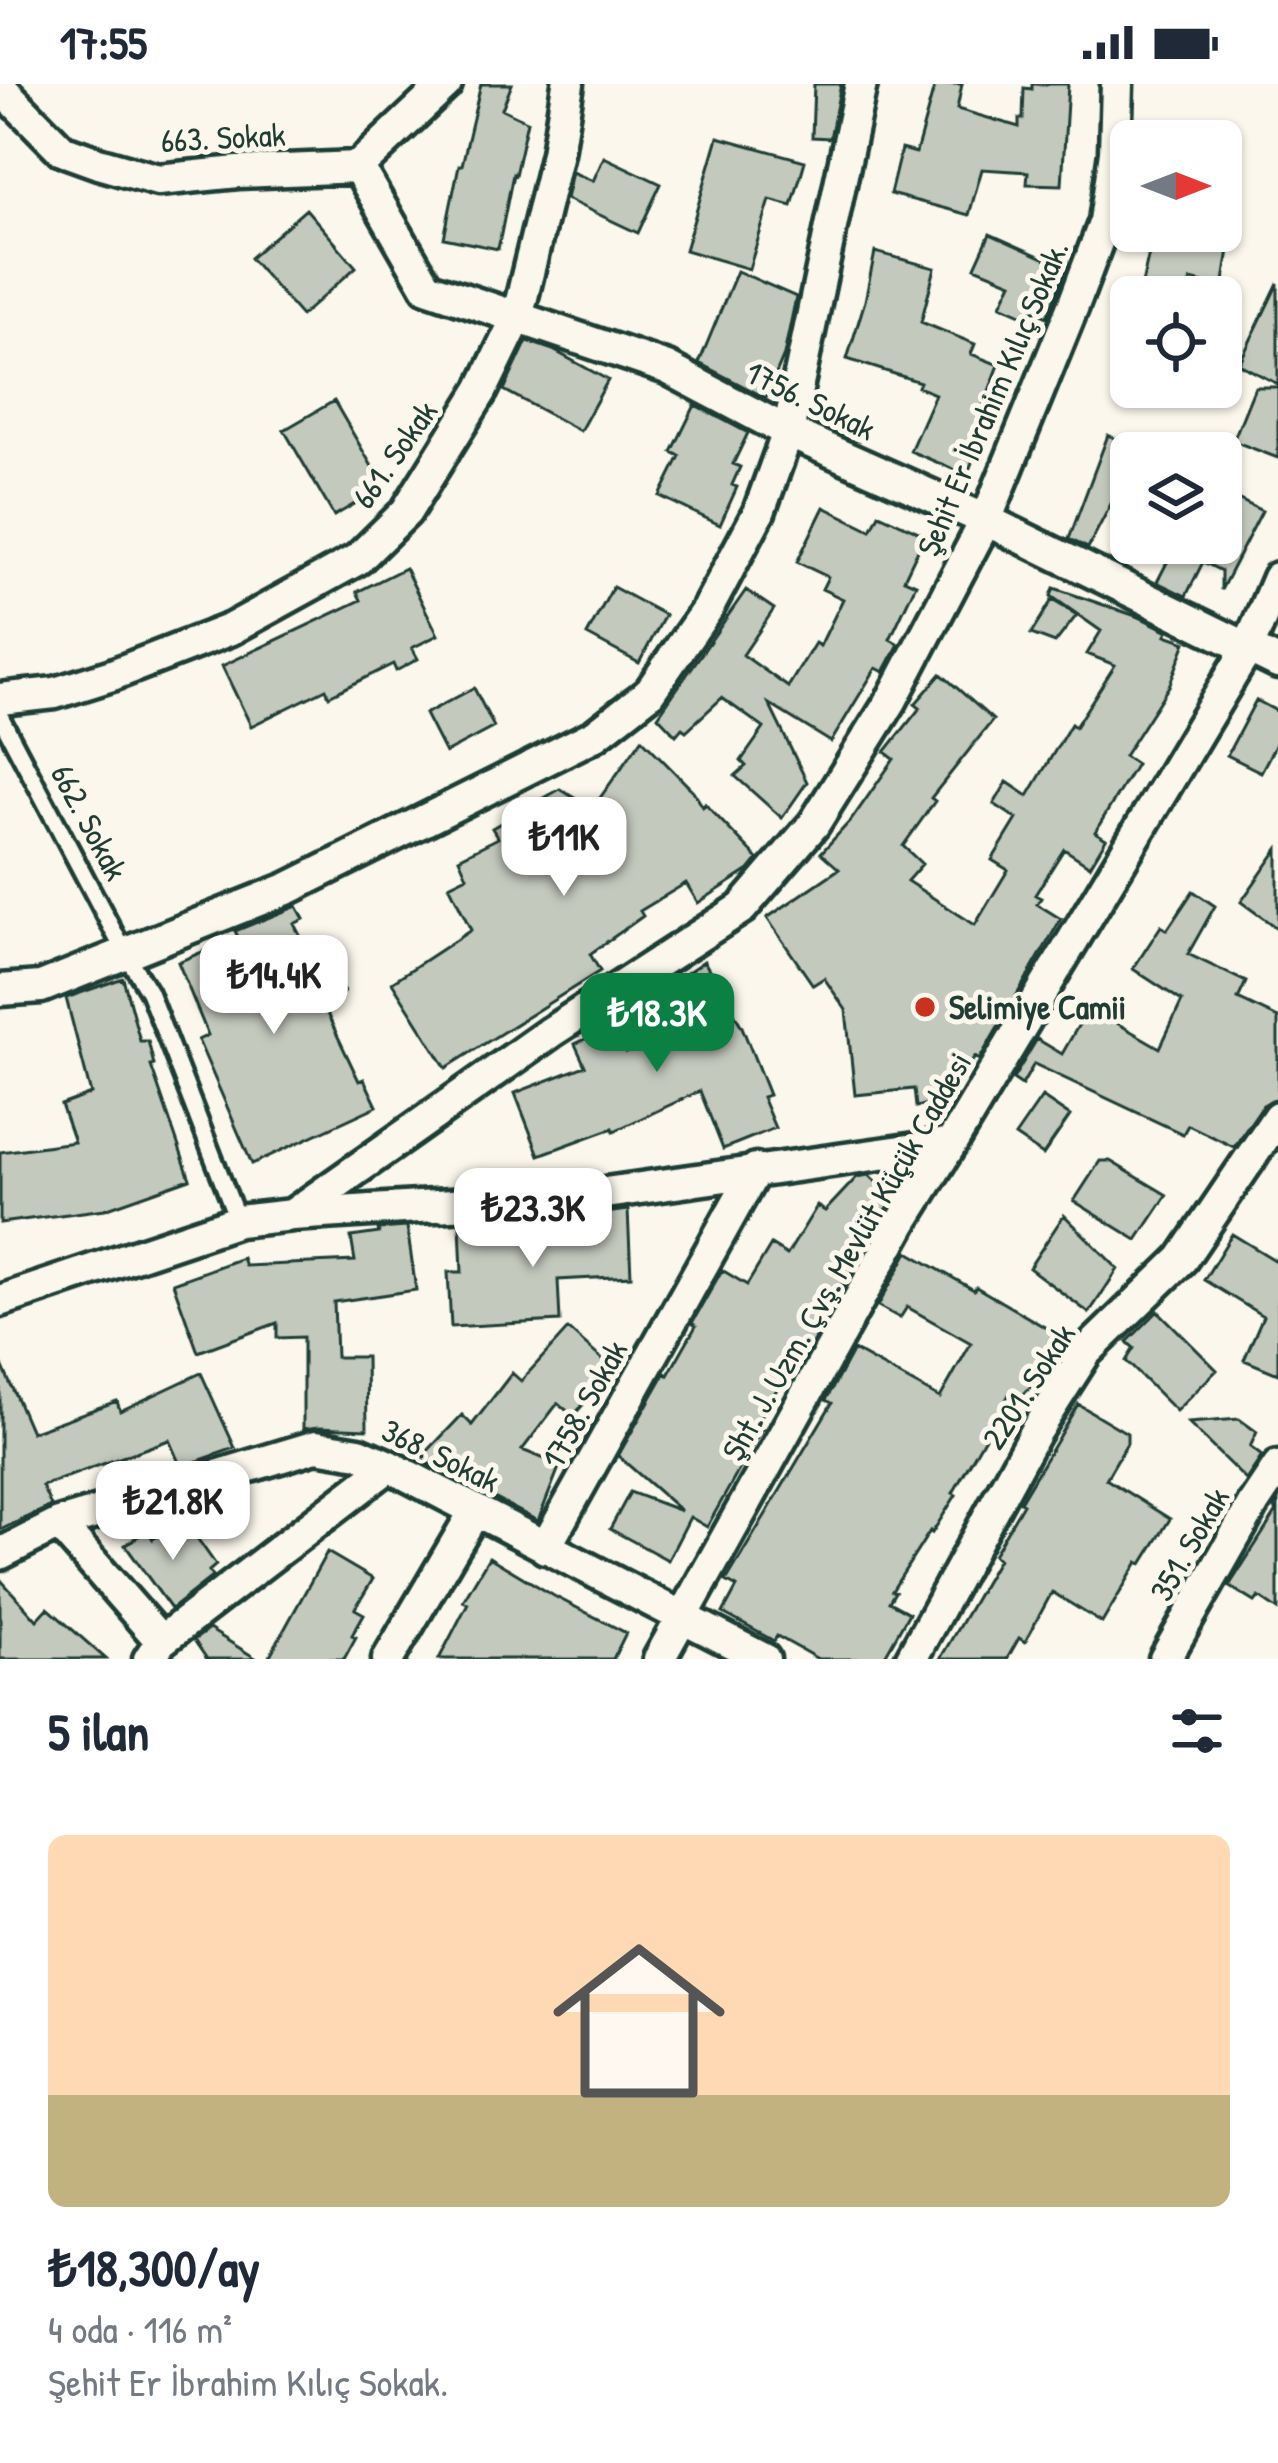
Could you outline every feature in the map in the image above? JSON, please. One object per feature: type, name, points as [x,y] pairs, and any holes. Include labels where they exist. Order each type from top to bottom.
[{"type":"street","points":[[358,167],[446,84]]},
{"type":"street","name":"661. Sokak","points":[[0,699],[56,693],[231,629],[358,559],[406,512],[482,390],[518,318],[557,153],[568,84]]},
{"type":"street","points":[[0,990],[41,987],[290,888],[595,736],[649,693],[708,608],[759,512],[788,432],[861,84]]},
{"type":"street","name":"Şehit Er İbrahim Kılıç Sokak.","points":[[0,1301],[238,1221],[292,1215],[551,1032],[742,908],[825,807],[891,701],[986,520],[1105,221],[1115,152],[1117,84]]},
{"type":"street","name":"663. Sokak","points":[[0,87],[62,150],[158,180],[358,167]]},
{"type":"street","name":"1756. Sokak","points":[[358,167],[427,287],[667,368],[788,432],[986,520],[1278,663]]},
{"type":"street","name":"Şht. J. Uzm. Çvş. Mevlüt Küçük Caddesi","points":[[659,1659],[902,1222],[1248,648],[1278,578]]},
{"type":"street","name":"2201. Sokak","points":[[910,1659],[1035,1432],[1086,1352],[1182,1258],[1278,1117]]},
{"type":"street","points":[[292,1215],[577,1197],[951,1144]]},
{"type":"street","name":"1758. Sokak","points":[[545,1548],[756,1169]]},
{"type":"street","name":"368. Sokak","points":[[0,1554],[58,1524],[316,1446],[359,1453],[389,1466],[764,1659]]},
{"type":"street","points":[[58,1524],[155,1650],[389,1466]]},
{"type":"street","name":"351. Sokak","points":[[1165,1659],[1278,1467]]},
{"type":"street","points":[[388,1659],[475,1511]]},
{"type":"lane","name":"662. Sokak","points":[[0,716],[149,992],[238,1221]]},
{"type":"building","points":[[481,84],[512,84],[502,109],[527,121],[498,249],[444,238]]},
{"type":"building","points":[[814,84],[841,84],[830,138],[812,137]]},
{"type":"building","points":[[935,84],[962,84],[957,109],[1019,127],[1024,88],[1068,84],[1062,185],[1027,184],[1028,172],[982,169],[969,215],[890,194],[901,149],[916,153]]},
{"type":"building","points":[[718,137],[805,161],[792,206],[770,200],[749,269],[685,250]]},
{"type":"building","points":[[604,157],[661,184],[638,233],[566,199],[572,172],[593,181]]},
{"type":"building","points":[[306,209],[356,267],[301,316],[250,258]]},
{"type":"building","points":[[990,234],[1066,268],[1047,317],[1031,309],[1028,317],[1001,305],[1012,282],[975,267]]},
{"type":"building","points":[[875,252],[935,268],[921,322],[975,344],[971,354],[999,365],[977,422],[982,424],[976,437],[981,440],[967,475],[910,451],[935,394],[918,387],[920,382],[847,359]]},
{"type":"building","points":[[1149,252],[1229,252],[1225,276],[1144,276]]},
{"type":"building","points":[[737,271],[796,297],[784,355],[766,398],[699,363]]},
{"type":"building","points":[[1278,283],[1278,384],[1242,366]]},
{"type":"building","points":[[527,341],[608,380],[580,431],[504,390]]},
{"type":"building","points":[[1255,387],[1278,387],[1278,458],[1242,444],[1242,432],[1237,432]]},
{"type":"building","points":[[334,401],[384,487],[334,516],[284,430]]},
{"type":"building","points":[[695,405],[748,433],[733,464],[740,467],[732,485],[737,487],[720,525],[660,496],[680,456],[672,452]]},
{"type":"building","points":[[1108,435],[1110,506],[1088,548],[1069,539]]},
{"type":"building","points":[[1242,501],[1262,511],[1242,550]]},
{"type":"building","points":[[824,507],[871,530],[879,514],[925,535],[904,579],[916,584],[890,639],[899,644],[884,672],[876,668],[831,742],[769,704],[807,782],[782,818],[735,776],[746,766],[741,761],[764,728],[722,698],[676,735],[658,716],[746,590],[774,609],[743,655],[788,687],[815,643],[820,646],[843,599],[822,589],[828,577],[797,562]]},
{"type":"building","points":[[1166,564],[1202,564],[1186,596],[1157,582]]},
{"type":"building","points":[[1207,564],[1234,564],[1221,590],[1221,571]]},
{"type":"building","points":[[405,568],[438,635],[412,648],[418,659],[396,671],[393,664],[329,696],[326,689],[251,726],[222,666],[361,600],[357,592]]},
{"type":"building","points":[[613,587],[665,615],[639,663],[587,635]]},
{"type":"building","points":[[1054,588],[1139,617],[1186,642],[1169,686],[1124,756],[1136,764],[1095,832],[1106,839],[1090,866],[1064,849],[1035,895],[1041,898],[1037,904],[1061,919],[979,1060],[975,1057],[957,1086],[955,1099],[916,1107],[914,1089],[855,1095],[846,1010],[824,978],[813,985],[767,918],[839,869],[821,853],[852,819],[894,759],[885,752],[920,708],[915,704],[941,674],[993,720],[931,798],[935,801],[903,846],[922,864],[907,881],[975,925],[1008,870],[992,860],[1017,819],[994,804],[1007,782],[1028,796],[1071,724],[1075,727],[1115,665],[1087,654],[1101,631],[1051,596]]},
{"type":"building","points":[[1052,600],[1077,615],[1055,643],[1031,634]]},
{"type":"building","points":[[474,688],[494,727],[445,753],[425,714]]},
{"type":"building","points":[[1256,700],[1278,712],[1278,740],[1261,772],[1227,755]]},
{"type":"building","points":[[642,739],[758,859],[698,903],[686,883],[640,911],[643,916],[590,954],[600,971],[446,1068],[392,982],[471,930],[449,885],[467,876],[459,858],[498,838],[492,828],[560,789],[592,809]]},
{"type":"building","points":[[1278,849],[1278,929],[1241,902]]},
{"type":"building","points":[[1193,891],[1215,906],[1188,954],[1246,982],[1238,999],[1278,1018],[1278,1098],[1263,1105],[1234,1147],[1188,1125],[1183,1134],[1034,1064],[1022,1085],[1013,1079],[1037,1039],[1062,1054],[1089,1007],[1160,1048],[1182,1001],[1133,969],[1161,926],[1167,930]]},
{"type":"building","points":[[297,906],[304,919],[294,924],[320,974],[331,968],[344,992],[322,1003],[359,1081],[364,1079],[377,1106],[252,1164],[198,1040],[208,1035],[178,962],[238,937],[235,931]]},
{"type":"building","points":[[704,961],[742,1027],[769,1095],[762,1097],[775,1128],[723,1149],[700,1091],[614,1131],[539,1155],[515,1093],[585,1066],[575,1044],[614,1026],[626,1052],[679,1028],[658,993]]},
{"type":"building","points":[[123,978],[140,1041],[148,1041],[151,1066],[190,1179],[105,1209],[0,1223],[0,1152],[74,1142],[61,1105],[91,1094],[66,998]]},
{"type":"building","points":[[1042,1097],[1070,1116],[1043,1155],[1015,1136]]},
{"type":"building","points":[[1100,1161],[1110,1161],[1167,1195],[1137,1240],[1074,1201]]},
{"type":"building","points":[[869,1175],[894,1199],[816,1328],[819,1332],[791,1381],[784,1377],[756,1425],[762,1429],[707,1527],[690,1517],[668,1560],[610,1529],[630,1492],[681,1511],[618,1456],[696,1326],[692,1323],[722,1270],[747,1285],[771,1245],[787,1255],[817,1206],[825,1211],[857,1177]]},
{"type":"building","points":[[628,1210],[631,1276],[558,1280],[560,1321],[451,1327],[448,1272],[462,1272],[460,1226],[493,1224],[493,1239],[568,1236],[567,1223],[590,1222],[589,1215]]},
{"type":"building","points":[[1064,1215],[1118,1269],[1089,1313],[1029,1268]]},
{"type":"building","points":[[407,1227],[416,1290],[334,1302],[336,1357],[366,1357],[367,1429],[303,1429],[303,1337],[277,1338],[277,1323],[198,1352],[173,1283],[242,1258],[245,1266],[355,1261],[351,1237]]},
{"type":"building","points":[[1232,1234],[1278,1262],[1278,1374],[1244,1360],[1263,1316],[1204,1280]]},
{"type":"building","points":[[908,1252],[1070,1342],[1021,1397],[1011,1391],[956,1495],[892,1591],[889,1602],[909,1613],[883,1659],[818,1659],[723,1613],[737,1587],[726,1581],[832,1403],[826,1400],[853,1350],[940,1398],[971,1343],[907,1307],[900,1318],[878,1306]]},
{"type":"building","points":[[1158,1311],[1217,1370],[1176,1411],[1126,1361],[1134,1348],[1127,1342]]},
{"type":"building","points":[[568,1329],[614,1370],[573,1416],[558,1403],[522,1450],[560,1465],[538,1521],[420,1459],[462,1415],[472,1425],[512,1373],[521,1381]]},
{"type":"building","points":[[0,1360],[31,1432],[117,1401],[120,1411],[201,1373],[235,1448],[181,1467],[169,1440],[42,1486],[51,1506],[0,1530]]},
{"type":"building","points":[[1078,1404],[1127,1433],[1127,1443],[1106,1479],[1170,1519],[1102,1623],[1052,1592],[1025,1642],[1019,1638],[1007,1659],[940,1659],[998,1559],[993,1555],[1020,1502]]},
{"type":"building","points":[[1239,1419],[1257,1432],[1250,1447],[1262,1456],[1246,1480],[1188,1423]]},
{"type":"building","points":[[1278,1502],[1278,1610],[1229,1586],[1277,1511]]},
{"type":"building","points":[[175,1523],[185,1537],[192,1531],[216,1565],[209,1571],[213,1576],[171,1609],[125,1545],[147,1530],[153,1539]]},
{"type":"building","points":[[327,1552],[373,1579],[355,1609],[364,1614],[344,1659],[268,1659]]},
{"type":"building","points":[[489,1557],[626,1633],[613,1659],[439,1659],[468,1603],[463,1601]]},
{"type":"building","points":[[0,1579],[37,1620],[48,1608],[106,1659],[0,1659]]},
{"type":"building","points":[[209,1629],[257,1659],[207,1659],[194,1640]]},
{"type":"place","name":"Selimiye Camii","points":[[925,1007]]}]
